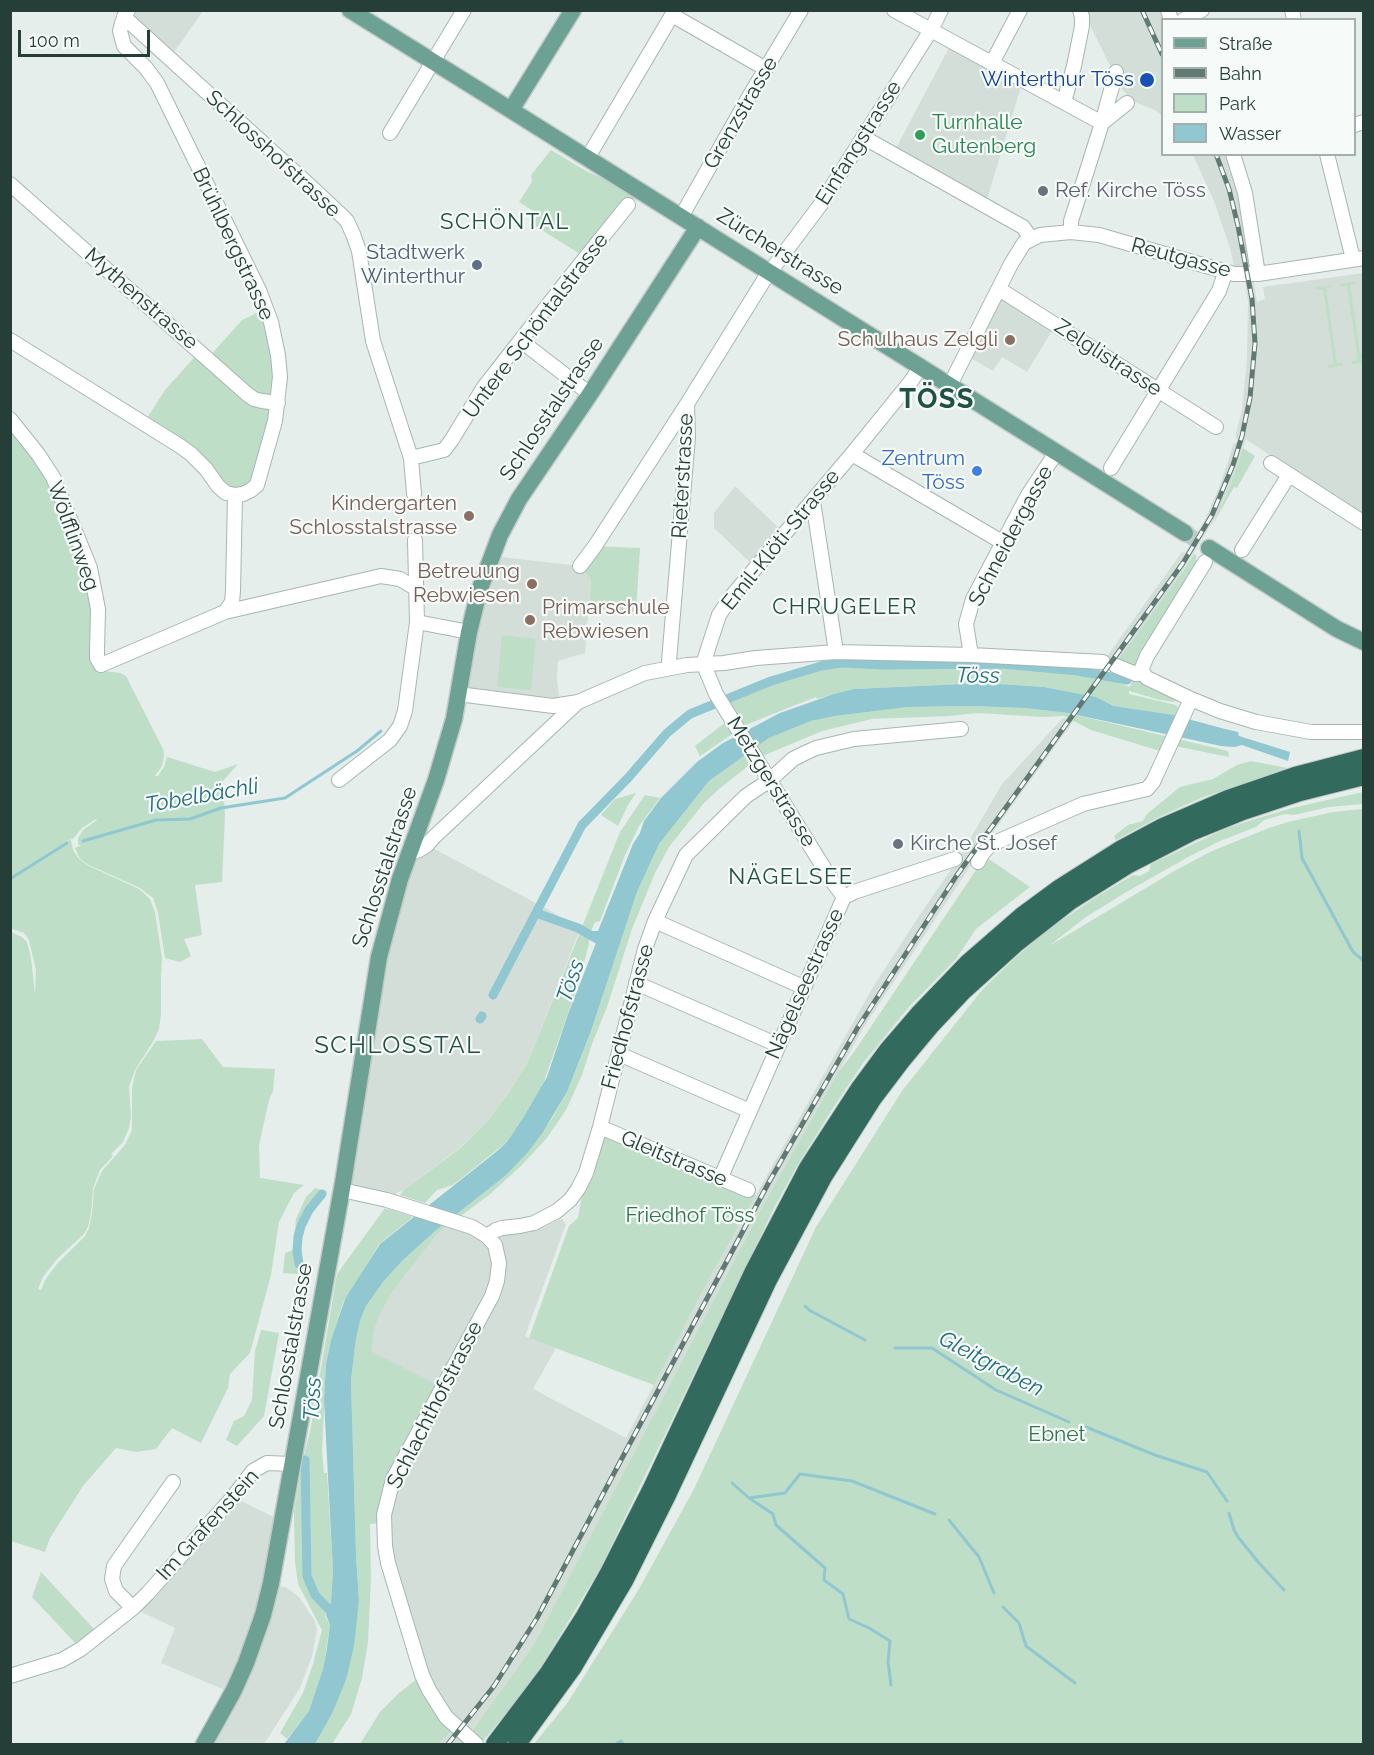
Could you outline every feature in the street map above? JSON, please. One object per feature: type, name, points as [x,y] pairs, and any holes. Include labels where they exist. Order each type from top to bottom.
[{"type":"highway","points":[[495,1744],[548,1674],[609,1573],[656,1481],[753,1273],[808,1168],[860,1088],[919,1014],[968,963],[1004,931],[1051,895],[1110,856],[1163,827],[1228,799],[1295,776],[1364,758]]},
{"type":"highway","points":[[517,1744],[567,1675],[624,1581],[758,1301],[811,1197],[860,1117],[916,1042],[963,991],[1006,951],[1051,915],[1109,876],[1149,853],[1212,823],[1322,786],[1364,776]]},
{"type":"highway","points":[[1322,786],[1364,783]]},
{"type":"main road","points":[[511,110],[573,10]]},
{"type":"main road","name":"Zürcherstrasse","points":[[356,12],[587,159],[951,385],[1052,458],[1185,533]]},
{"type":"main road","name":"Schlosstalstrasse","points":[[204,1744],[234,1690],[263,1615],[277,1552],[342,1190],[379,957],[392,906],[436,780],[454,719],[469,632],[479,591],[500,535],[519,499],[698,227]]},
{"type":"main road","points":[[1207,555],[1364,642]]},
{"type":"street","points":[[390,134],[464,10]]},
{"type":"street","name":"Grenzstrasse","points":[[681,217],[801,10]]},
{"type":"street","points":[[894,10],[1102,123]]},
{"type":"street","name":"Einfangstrasse","points":[[770,272],[821,204],[942,10]]},
{"type":"street","points":[[992,63],[1020,10]]},
{"type":"street","points":[[1064,102],[1082,26],[1080,10]]},
{"type":"street","points":[[1188,18],[1202,10]]},
{"type":"street","points":[[587,159],[673,13],[766,69]]},
{"type":"street","name":"Brühlbergstrasse","points":[[126,14],[120,31],[124,46],[157,83],[267,308],[278,355],[280,378],[278,403],[257,485],[251,490],[234,495]]},
{"type":"street","name":"Schlosshofstrasse","points":[[126,14],[347,222],[359,251],[373,341],[411,458],[414,494]]},
{"type":"street","points":[[1071,232],[1071,221],[1116,72]]},
{"type":"street","points":[[1102,123],[1127,103]]},
{"type":"street","points":[[863,137],[1023,227],[1031,238],[1016,253],[951,385]]},
{"type":"street","points":[[1236,156],[1258,274]]},
{"type":"street","points":[[1328,156],[1358,259]]},
{"type":"street","name":"Mythenstrasse","points":[[10,184],[247,394],[254,399],[278,403]]},
{"type":"street","name":"Untere Schöntalstrasse","points":[[411,458],[444,450],[484,387],[628,205]]},
{"type":"street","name":"Reutgasse","points":[[1031,238],[1048,233],[1071,232],[1099,235],[1234,274],[1258,274],[1358,259]]},
{"type":"street","name":"Rieterstrasse","points":[[670,667],[688,437],[687,404],[770,272]]},
{"type":"street","points":[[1111,468],[1219,291],[1225,273]]},
{"type":"street","name":"Zelglistrasse","points":[[999,289],[1216,428]]},
{"type":"street","points":[[522,339],[530,348],[590,394]]},
{"type":"street","points":[[10,340],[180,446],[206,469],[218,486],[226,493],[234,495],[233,591],[232,603],[225,612]]},
{"type":"street","name":"Emil-Klöti-Strasse","points":[[705,664],[706,652],[719,615],[731,597],[852,454],[921,367]]},
{"type":"street","points":[[580,566],[687,404]]},
{"type":"street","name":"Wölfflinweg","points":[[10,419],[53,477],[90,568],[98,609],[97,658],[100,665],[225,612]]},
{"type":"street","points":[[852,454],[1002,543]]},
{"type":"street","name":"Schneidergasse","points":[[971,655],[966,624],[973,599],[1028,495],[1052,458]]},
{"type":"street","points":[[1271,464],[1364,523]]},
{"type":"street","points":[[1242,550],[1289,475]]},
{"type":"street","points":[[813,501],[836,652]]},
{"type":"street","points":[[339,780],[390,740],[400,726],[405,711],[417,622],[415,540]]},
{"type":"street","points":[[1207,555],[1147,656],[1142,668],[1147,678],[1188,704],[1282,728],[1311,732],[1364,732]]},
{"type":"street","points":[[225,612],[381,576],[392,576],[415,588]]},
{"type":"street","points":[[417,622],[469,632]]},
{"type":"street","points":[[458,694],[553,706],[578,702],[645,673],[670,667],[836,652],[971,655],[1110,664],[1136,674],[1143,673]]},
{"type":"street","name":"Metzgerstrasse","points":[[705,664],[716,694],[844,897]]},
{"type":"street","points":[[410,853],[427,845],[578,702]]},
{"type":"street","points":[[978,862],[990,845],[1083,804],[1147,789],[1153,782],[1188,704]]},
{"type":"street","name":"Friedhofstrasse","points":[[487,1236],[495,1230],[534,1223],[547,1217],[564,1205],[578,1189],[586,1173],[600,1127],[645,949],[655,921],[686,855],[767,775],[816,748],[854,738],[961,729]]},
{"type":"street","name":"Nägelseestrasse","points":[[720,1179],[844,897],[955,859]]},
{"type":"street","points":[[655,921],[803,987]]},
{"type":"street","points":[[636,983],[778,1045]]},
{"type":"street","points":[[619,1054],[750,1111]]},
{"type":"street","name":"Gleitstrasse","points":[[600,1127],[748,1190]]},
{"type":"street","points":[[342,1190],[466,1224],[487,1236]]},
{"type":"street","name":"Schlachthofstrasse","points":[[476,1744],[446,1717],[422,1675],[388,1563],[384,1515],[393,1479],[492,1296],[499,1263],[495,1245],[487,1236]]},
{"type":"street","name":"Im Grafenstein","points":[[10,1676],[62,1660],[81,1649],[133,1608],[233,1497],[253,1471],[267,1463],[292,1464]]},
{"type":"street","points":[[133,1608],[116,1590],[112,1579],[114,1566],[173,1482]]},
{"type":"shaded area","points":[[202,10],[172,55],[137,23],[134,17],[137,11]]},
{"type":"shaded area","points":[[1083,11],[1162,11],[1166,18],[1161,18],[1161,115],[1155,110],[1132,101],[1121,88]]},
{"type":"shaded area","points":[[952,42],[1023,80],[985,206],[893,154]]},
{"type":"shaded area","points":[[1193,156],[1227,156],[1237,178],[1257,302],[1265,299],[1263,287],[1363,273],[1363,519],[1246,439],[1218,513],[1182,572],[1191,578],[1132,651],[1116,661],[1105,659],[1182,552],[1185,553],[1204,522],[1237,439],[1235,437],[1242,410],[1247,359],[1248,302],[1245,279],[1235,270],[1214,201]]},
{"type":"shaded area","name":"Schulhaus Zelgli","points":[[999,289],[1056,324],[1027,372],[1002,357],[993,371],[966,355]]},
{"type":"shaded area","points":[[735,486],[785,534],[756,568],[714,528],[714,513]]},
{"type":"shaded area","name":"Primarschule Rebwiesen","points":[[492,556],[580,566],[591,579],[585,653],[558,661],[557,679],[560,705],[458,694]]},
{"type":"shaded area","points":[[1063,718],[1074,720],[975,857],[864,1027],[766,1200],[533,1646],[462,1744],[438,1744],[455,1726],[438,1706],[388,1563],[370,1351],[379,1316],[393,1291],[438,1233],[455,1221],[487,1236],[527,1233],[561,1218],[566,1224],[525,1336],[556,1348],[533,1389],[626,1438],[711,1275],[873,987],[959,858],[1002,784]]},
{"type":"shaded area","points":[[427,845],[580,929],[528,1062],[508,1094],[485,1124],[457,1150],[404,1190],[396,1193],[407,1199],[400,1205],[342,1190],[392,906],[410,853]]},
{"type":"shaded area","points":[[233,1497],[282,1521],[271,1583],[287,1588],[299,1597],[315,1621],[317,1630],[312,1656],[300,1688],[264,1744],[204,1744],[232,1693],[161,1663],[175,1628],[133,1608]]},
{"type":"green space","points":[[551,150],[634,198],[585,257],[532,224],[538,214],[519,202],[532,182],[531,175]]},
{"type":"green space","points":[[1355,281],[1355,284],[1350,285],[1360,353],[1364,356],[1361,357],[1361,363],[1352,364],[1352,361],[1358,360],[1347,286],[1340,286],[1340,284]]},
{"type":"green space","points":[[1331,285],[1332,287],[1326,288],[1337,363],[1343,363],[1343,365],[1328,368],[1328,365],[1334,364],[1323,289],[1316,290],[1316,287]]},
{"type":"green space","points":[[267,308],[280,377],[255,476],[249,485],[231,489],[144,423],[165,390],[200,351],[208,358],[242,320]]},
{"type":"green space","points":[[11,419],[38,454],[78,536],[104,671],[126,676],[163,749],[162,766],[155,776],[158,776],[164,767],[167,757],[215,772],[238,764],[223,781],[225,815],[222,882],[195,885],[202,935],[184,939],[191,956],[180,962],[165,958],[158,913],[153,898],[140,888],[80,859],[75,848],[82,845],[78,845],[78,838],[83,830],[97,820],[82,828],[73,839],[64,841],[71,840],[73,850],[79,859],[89,866],[139,889],[150,899],[155,912],[162,958],[161,1015],[159,1029],[135,1070],[129,1087],[131,1116],[129,1128],[123,1142],[100,1170],[93,1188],[88,1227],[84,1234],[57,1259],[43,1277],[38,1289],[41,1290],[45,1280],[57,1264],[85,1236],[89,1228],[92,1214],[94,1189],[102,1171],[125,1145],[132,1130],[132,1088],[136,1070],[156,1041],[202,1039],[223,1067],[275,1069],[273,1091],[259,1145],[260,1178],[304,1185],[294,1193],[279,1222],[271,1275],[250,1353],[230,1374],[228,1388],[201,1443],[172,1428],[156,1449],[136,1452],[116,1448],[83,1486],[50,1538],[45,1552],[11,1541],[11,932],[27,942],[35,995],[36,970],[29,940],[24,933],[10,928]]},
{"type":"green space","points":[[1243,448],[1255,456],[1212,526],[1229,489]]},
{"type":"green space","points":[[595,546],[640,548],[636,612],[589,608],[591,579],[580,566]]},
{"type":"green space","points":[[1194,554],[1196,555],[1196,568],[1137,667],[1115,662],[1126,650]]},
{"type":"green space","points":[[502,635],[536,639],[531,690],[497,687]]},
{"type":"green space","points":[[852,666],[915,668],[1003,666],[1098,675],[1130,687],[1133,678],[1175,697],[1175,702],[1129,691],[1129,694],[1176,705],[1178,708],[1175,716],[1115,706],[1095,697],[1044,687],[985,683],[854,689],[817,699],[816,697],[744,726],[700,756],[695,746],[736,714],[729,702],[768,686],[822,669]]},
{"type":"green space","points":[[908,707],[1024,708],[1068,713],[1228,751],[1229,757],[1170,745],[1160,751],[1091,730],[1064,716],[979,713],[872,719],[822,731],[765,755],[748,766],[703,804],[669,847],[655,873],[632,929],[582,1075],[566,1110],[546,1139],[521,1166],[489,1195],[438,1233],[393,1291],[379,1316],[371,1351],[443,1388],[402,1461],[384,1523],[370,1524],[371,1579],[368,1642],[362,1678],[351,1714],[332,1744],[315,1744],[333,1712],[346,1680],[359,1600],[351,1380],[356,1339],[366,1306],[402,1261],[434,1232],[505,1176],[535,1142],[553,1117],[567,1092],[591,1031],[637,892],[659,844],[709,781],[769,738],[811,721]]},
{"type":"green space","points":[[1251,761],[1287,768],[1201,798],[1116,840],[1114,836],[1128,825],[1143,821],[1147,814],[1180,787],[1213,779],[1237,765]]},
{"type":"green space","name":"Ebnet","points":[[1363,792],[1363,804],[1329,807],[1294,815],[1285,814],[1264,820],[1256,827],[1220,841],[1128,891],[1086,917],[1049,946],[1212,851],[1288,822],[1333,812],[1363,809],[1363,1744],[534,1744],[568,1702],[639,1589],[694,1489],[816,1227],[902,1091],[982,990],[1048,930],[1133,875],[1140,876],[1149,871],[1151,864],[1225,829],[1292,808]]},
{"type":"green space","points":[[636,793],[618,826],[601,815],[615,799]]},
{"type":"green space","points":[[645,795],[660,798],[639,826],[625,855],[600,921],[595,922],[589,935],[589,944],[577,988],[543,1084],[523,1118],[507,1142],[453,1185],[437,1190],[425,1203],[400,1195],[458,1150],[485,1124],[508,1094],[528,1062],[620,832]]},
{"type":"green space","points":[[986,857],[1030,887],[976,929],[956,959],[908,1008],[864,1062],[835,1105],[775,1206],[600,1569],[531,1683],[483,1741],[471,1732],[533,1646],[766,1200],[839,1071],[978,867],[983,867],[986,863],[982,859]]},
{"type":"green space","name":"Friedhof Töss","points":[[600,1127],[756,1195],[711,1275],[654,1385],[529,1338],[569,1226],[578,1218],[586,1173]]},
{"type":"green space","points":[[315,1188],[327,1192],[324,1196],[321,1194],[308,1209],[297,1237],[296,1250],[300,1274],[283,1273],[285,1253],[293,1250],[296,1219],[306,1197]]},
{"type":"green space","points":[[385,1208],[413,1217],[379,1244],[344,1300],[326,1364],[322,1451],[324,1473],[327,1473],[333,1571],[331,1604],[325,1616],[330,1625],[323,1669],[309,1711],[287,1739],[280,1733],[303,1693],[322,1630],[298,1584],[294,1512],[337,1274]]},
{"type":"green space","points":[[261,1330],[279,1333],[264,1416],[237,1446],[226,1440],[234,1421],[244,1416],[252,1400],[255,1351]]},
{"type":"green space","points":[[41,1572],[95,1630],[76,1644],[32,1597]]},
{"type":"green space","points":[[422,1675],[455,1727],[438,1744],[360,1744],[380,1712]]},
{"type":"water","points":[[985,683],[1044,687],[1096,697],[1114,706],[1173,715],[1238,732],[1239,736],[1290,752],[1288,761],[1242,745],[1221,746],[1068,713],[1024,708],[908,707],[811,721],[769,738],[709,781],[659,844],[637,892],[591,1031],[567,1092],[543,1132],[505,1176],[434,1232],[402,1261],[366,1306],[356,1339],[351,1380],[359,1600],[354,1646],[346,1680],[333,1712],[315,1744],[284,1744],[309,1711],[323,1669],[327,1648],[330,1625],[326,1615],[331,1603],[333,1571],[324,1401],[326,1364],[331,1340],[345,1299],[380,1244],[496,1152],[507,1142],[523,1118],[547,1077],[568,1014],[596,943],[589,935],[591,931],[598,931],[644,821],[661,798],[697,762],[723,743],[780,713],[854,689]]},
{"type":"waterway","name":"Töss","points":[[493,995],[582,825],[628,778],[667,733],[690,714],[771,681],[821,666],[841,663],[1002,664],[1078,671],[1127,680]]},
{"type":"waterway","name":"Tobelbächli","points":[[83,841],[156,820],[190,819],[221,808],[285,798],[357,751],[381,731]]},
{"type":"waterway","points":[[1299,831],[1302,858],[1353,952],[1364,961]]},
{"type":"waterway","points":[[10,879],[67,843]]},
{"type":"waterway","points":[[536,913],[578,928],[599,940]]},
{"type":"waterway","points":[[299,1264],[297,1250],[301,1226],[309,1210],[322,1194]]},
{"type":"waterway","points":[[805,1306],[865,1340]]},
{"type":"waterway","name":"Gleitgraben","points":[[895,1348],[932,1348],[996,1390],[1069,1422]]},
{"type":"waterway","points":[[1086,1427],[1155,1455],[1207,1472],[1227,1501]]},
{"type":"waterway","points":[[305,1460],[307,1576],[315,1595],[335,1616]]},
{"type":"waterway","points":[[732,1483],[749,1498],[785,1493],[800,1474],[852,1481],[935,1514]]},
{"type":"waterway","points":[[749,1498],[773,1514],[776,1525],[825,1568],[824,1580],[843,1594],[849,1619],[890,1641],[888,1662],[891,1685]]},
{"type":"waterway","points":[[1229,1513],[1238,1537],[1284,1590]]},
{"type":"waterway","points":[[949,1520],[979,1557],[994,1593]]},
{"type":"waterway","points":[[1003,1607],[1019,1623],[1026,1646],[1075,1683]]},
{"type":"waterway","points":[[617,1743],[621,1741],[623,1744]]},
{"type":"tunnel","points":[[1185,533],[1209,548]]},
{"type":"railway","points":[[1142,10],[1161,52]]},
{"type":"railway","points":[[448,1744],[494,1686],[537,1618],[769,1182],[858,1027],[957,875],[1183,563],[1212,515],[1233,465],[1242,436],[1250,398],[1255,343],[1252,299],[1238,226],[1229,189],[1217,156]]},
{"type":"place","name":"Winterthur Töss","points":[[1147,80]]},
{"type":"place","name":"Turnhalle Gutenberg","points":[[920,135]]},
{"type":"place","name":"Ref. Kirche Töss","points":[[1043,191]]},
{"type":"place","name":"Stadtwerk Winterthur","points":[[477,265]]},
{"type":"place","name":"Schulhaus Zelgli","points":[[1010,340]]},
{"type":"place","name":"Zentrum Töss","points":[[977,471]]},
{"type":"place","name":"Kindergarten Schlosstalstrasse","points":[[469,516]]},
{"type":"place","name":"Betreuung Rebwiesen","points":[[532,584]]},
{"type":"place","name":"Primarschule Rebwiesen","points":[[530,620]]},
{"type":"place","name":"Kirche St. Josef","points":[[898,844]]},
{"type":"district","name":"SCHÖNTAL","points":[[505,222]]},
{"type":"district","name":"TÖSS","points":[[937,400]]},
{"type":"district","name":"CHRUGELER","points":[[845,607]]},
{"type":"district","name":"NÄGELSEE","points":[[791,877]]},
{"type":"district","name":"SCHLOSSTAL","points":[[398,1046]]}]
